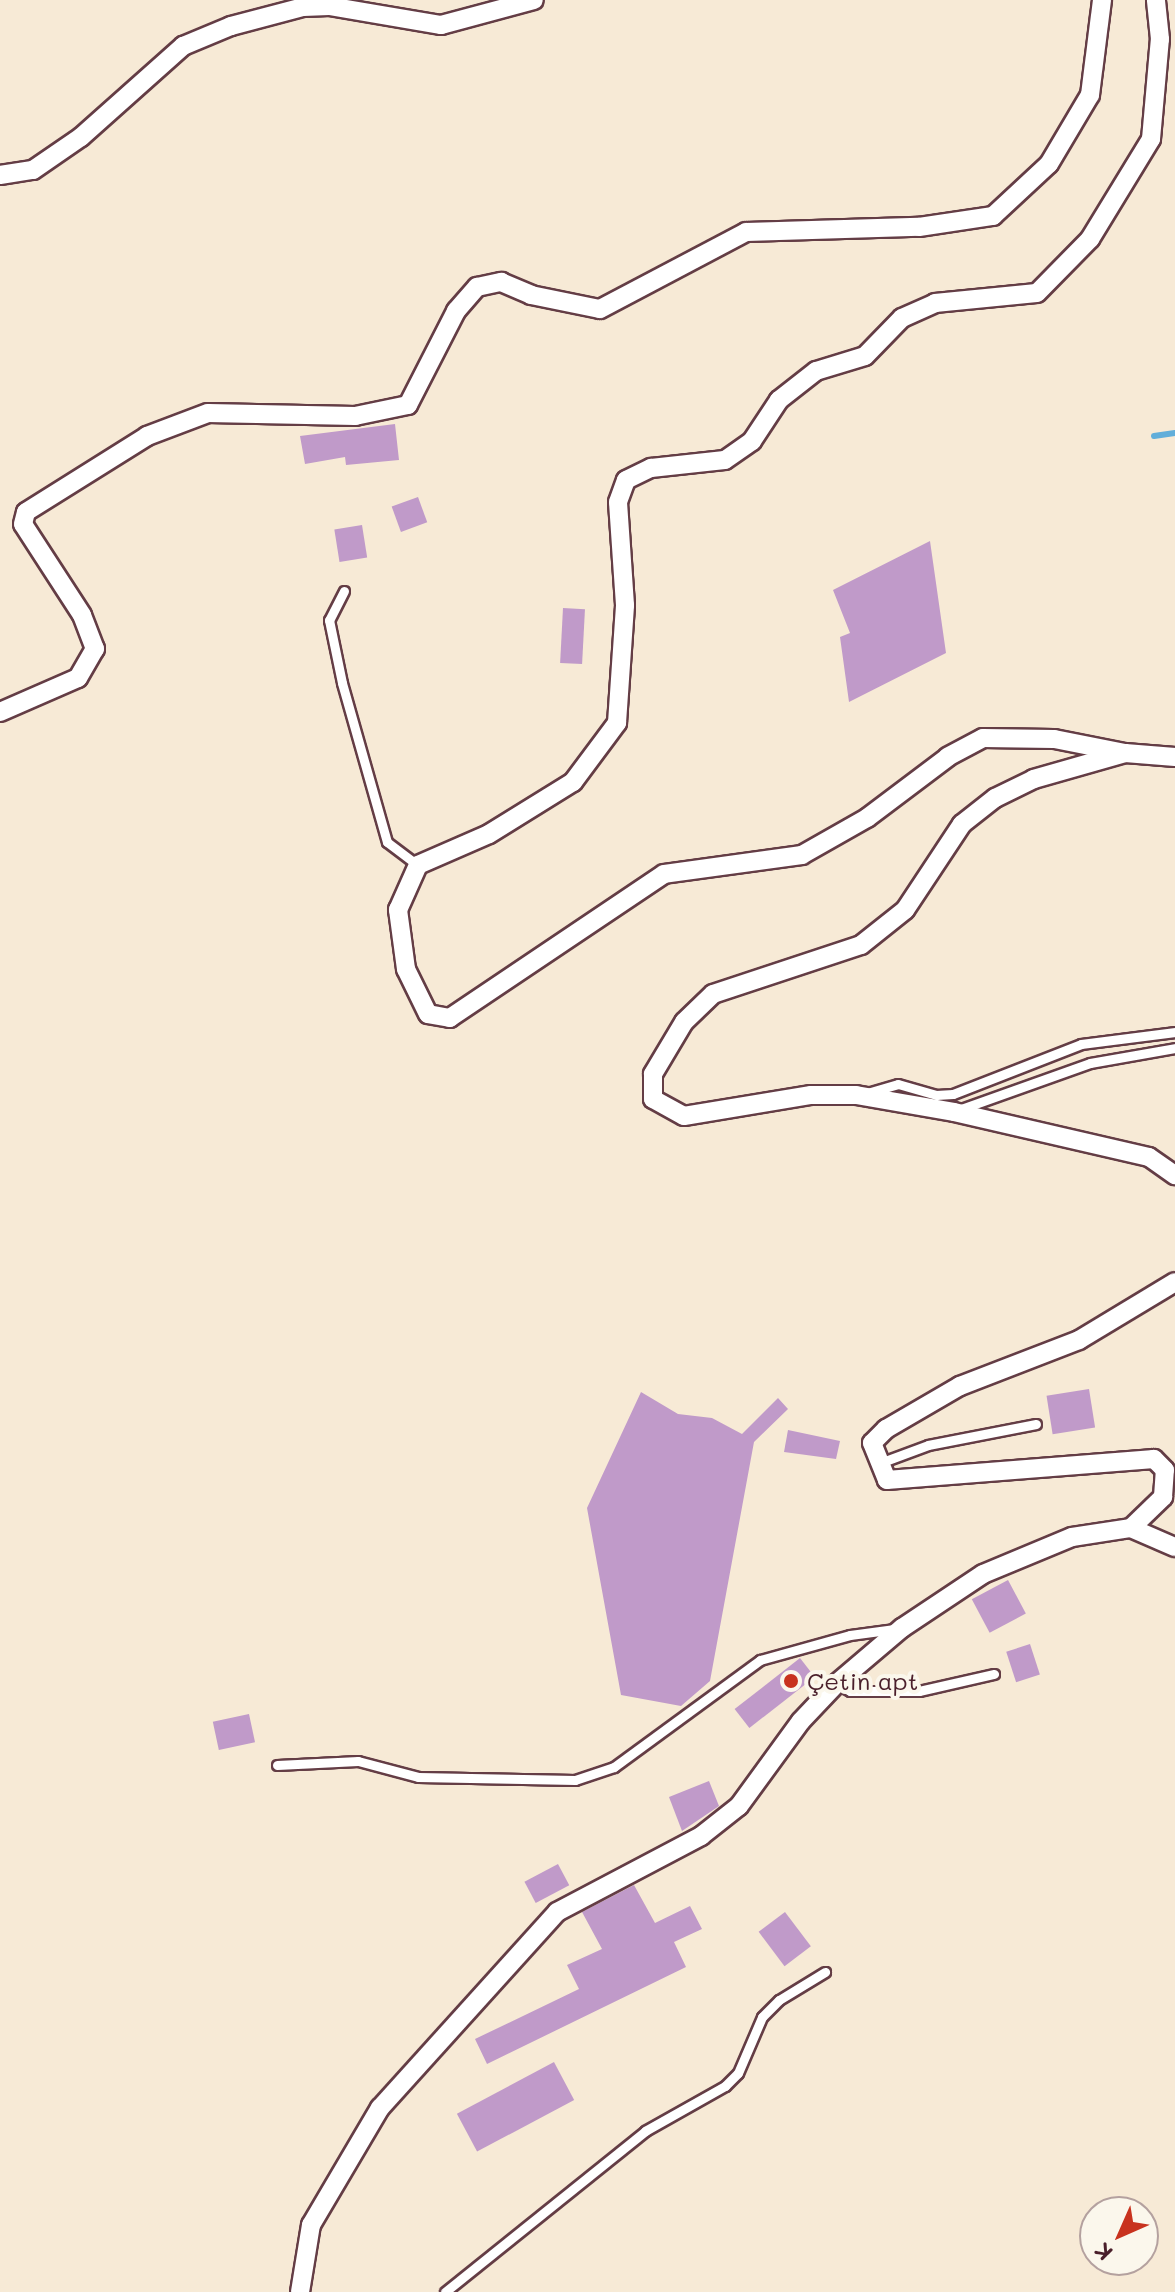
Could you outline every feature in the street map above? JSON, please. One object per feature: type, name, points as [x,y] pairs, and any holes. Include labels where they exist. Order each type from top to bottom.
[{"type":"street","points":[[0,175],[33,170],[81,137],[183,46],[231,26],[303,7],[329,6],[441,25],[534,0]]},
{"type":"street","points":[[0,712],[78,678],[95,649],[82,615],[23,524],[26,512],[147,436],[208,413],[355,416],[408,405],[456,311],[477,287],[501,282],[531,295],[600,309],[746,232],[919,227],[993,216],[1049,164],[1090,95],[1102,0]]},
{"type":"street","points":[[1156,0],[1160,39],[1151,139],[1090,239],[1037,293],[935,303],[902,318],[865,356],[816,371],[779,400],[752,441],[725,460],[651,468],[626,480],[618,502],[625,605],[617,723],[573,782],[489,834],[418,865],[398,910],[406,969],[428,1014],[450,1018],[664,874],[802,855],[867,818],[948,757],[983,738],[1054,739],[1125,753],[1175,757]]},
{"type":"street","points":[[1125,753],[1034,779],[995,798],[962,824],[905,910],[861,945],[713,994],[684,1022],[653,1074],[653,1099],[684,1116],[811,1095],[856,1095],[954,1112],[1149,1157],[1175,1175]]},
{"type":"street","points":[[1131,1528],[1163,1497],[1165,1470],[1154,1459],[887,1480],[877,1464],[872,1443],[886,1429],[960,1386],[1079,1340],[1175,1282]]},
{"type":"street","points":[[300,2292],[311,2225],[380,2108],[557,1912],[701,1836],[739,1806],[801,1721],[836,1684],[902,1628],[983,1574],[1072,1537],[1131,1528],[1175,1547]]},
{"type":"lane","points":[[344,591],[329,620],[342,683],[387,842],[418,865]]},
{"type":"lane","points":[[856,1095],[898,1084],[936,1095],[953,1094],[1081,1044],[1175,1032]]},
{"type":"lane","points":[[954,1112],[1090,1063],[1175,1048]]},
{"type":"lane","points":[[877,1464],[928,1445],[1036,1424]]},
{"type":"lane","points":[[277,1765],[358,1761],[418,1777],[575,1780],[614,1767],[760,1660],[850,1635],[902,1628]]},
{"type":"lane","points":[[836,1684],[850,1691],[919,1691],[994,1674]]},
{"type":"lane","points":[[445,2292],[645,2131],[725,2086],[738,2073],[762,2017],[779,2000],[825,1972]]},
{"type":"building","points":[[395,424],[399,460],[346,465],[345,457],[305,464],[300,436]]},
{"type":"building","points":[[418,497],[427,522],[401,532],[392,507]]},
{"type":"building","points":[[362,525],[367,558],[340,562],[334,529]]},
{"type":"building","points":[[930,541],[946,653],[849,702],[840,637],[850,633],[833,590]]},
{"type":"building","points":[[563,608],[585,609],[582,664],[560,663]]},
{"type":"building","points":[[1089,1389],[1095,1428],[1053,1434],[1047,1396]]},
{"type":"building","points":[[641,1392],[678,1414],[712,1418],[742,1434],[778,1398],[788,1409],[754,1442],[710,1681],[681,1706],[621,1695],[587,1508]]},
{"type":"building","points":[[788,1430],[840,1441],[836,1459],[784,1452]]},
{"type":"building","points":[[1008,1580],[1026,1614],[990,1633],[972,1599]]},
{"type":"building","points":[[1030,1644],[1040,1674],[1016,1682],[1006,1652]]},
{"type":"building","points":[[800,1658],[815,1677],[749,1728],[735,1709]]},
{"type":"building","points":[[249,1714],[255,1742],[219,1750],[213,1722]]},
{"type":"building","points":[[709,1781],[719,1806],[682,1831],[669,1797]]},
{"type":"building","points":[[558,1864],[569,1885],[536,1903],[524,1882]]},
{"type":"building","points":[[634,1885],[655,1923],[690,1906],[702,1929],[674,1942],[686,1967],[487,2064],[475,2039],[579,1989],[567,1965],[602,1949],[582,1912]]},
{"type":"building","points":[[785,1912],[811,1946],[785,1966],[759,1932]]},
{"type":"building","points":[[554,2062],[574,2100],[477,2152],[457,2114]]},
{"type":"waterway","points":[[1154,436],[1175,433]]},
{"type":"place","name":"Çetin apt","points":[[791,1681]]}]
